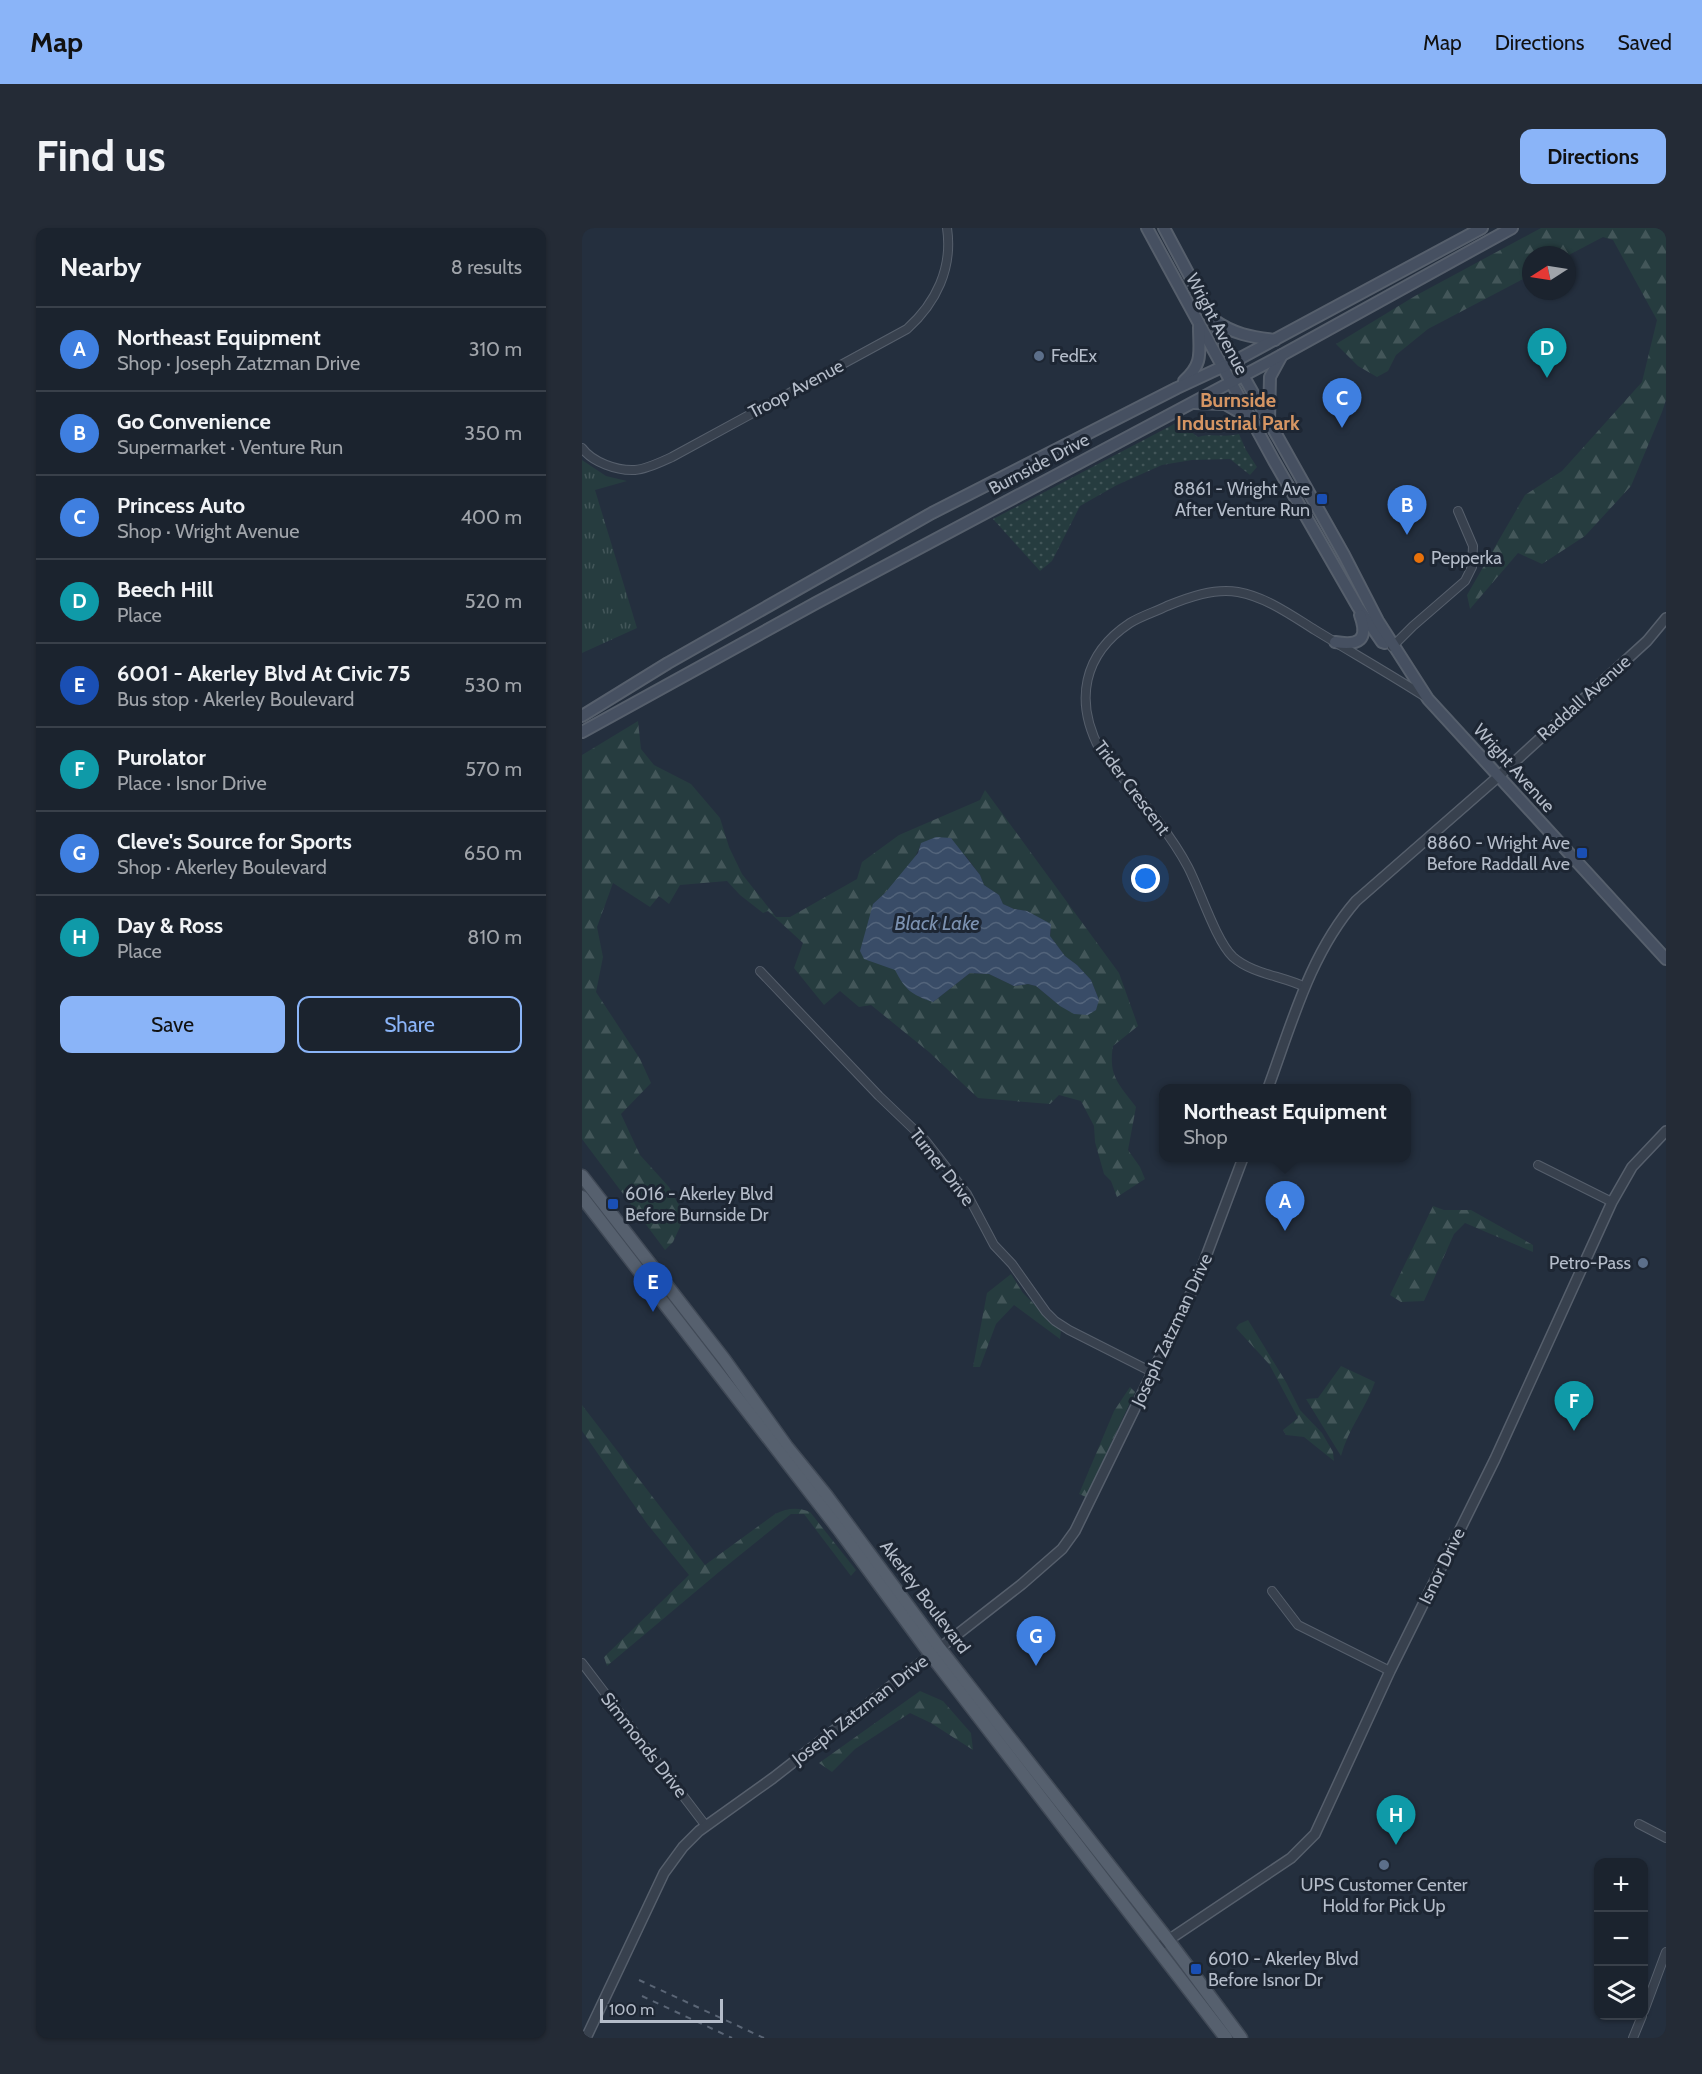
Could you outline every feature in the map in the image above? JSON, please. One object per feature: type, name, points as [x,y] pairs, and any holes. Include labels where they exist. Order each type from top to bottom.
[{"type":"main road","name":"Wright Avenue","points":[[1147,228],[1229,382],[1358,607],[1382,642],[1392,647]]},
{"type":"main road","name":"Wright Avenue","points":[[1164,228],[1211,318],[1344,555],[1392,647],[1428,699],[1666,959]]},
{"type":"main road","name":"Burnside Drive","points":[[582,716],[668,663],[932,513],[1177,388],[1222,368],[1482,228]]},
{"type":"main road","name":"Burnside Drive","points":[[582,732],[826,597],[1282,355],[1512,228]]},
{"type":"main road","points":[[1211,318],[1227,329],[1242,335],[1275,340]]},
{"type":"main road","points":[[1177,388],[1194,372],[1198,364],[1198,324]]},
{"type":"main road","points":[[1269,421],[1269,381],[1282,355]]},
{"type":"main road","points":[[1190,403],[1225,404],[1239,410],[1250,419]]},
{"type":"main road","points":[[1324,548],[1336,556],[1344,555]]},
{"type":"main road","points":[[1335,642],[1349,644],[1363,637],[1365,628],[1358,607]]},
{"type":"main road","name":"Akerley Boulevard","points":[[582,1176],[831,1502],[936,1652]]},
{"type":"main road","name":"Akerley Boulevard","points":[[582,1197],[1163,1944],[1241,2038]]},
{"type":"main road","name":"Akerley Boulevard","points":[[1163,1944],[1226,2038]]},
{"type":"street","name":"Troop Avenue","points":[[582,448],[586,454],[602,463],[618,468],[635,470],[665,460],[907,329],[930,305],[944,277],[947,256],[946,228]]},
{"type":"street","points":[[1392,647],[1465,581],[1472,567],[1473,546],[1458,511]]},
{"type":"street","name":"Trider Crescent","points":[[1305,987],[1243,964],[1232,956],[1176,847],[1100,750],[1090,730],[1084,700],[1095,660],[1108,640],[1132,622],[1179,602],[1211,592],[1232,591],[1250,595],[1276,607],[1428,699]]},
{"type":"street","name":"Raddall Avenue","points":[[1499,776],[1647,641],[1666,618]]},
{"type":"street","points":[[1270,1084],[1305,987],[1332,932],[1356,901],[1499,776]]},
{"type":"street","name":"Turner Drive","points":[[760,971],[879,1096],[926,1140],[967,1194],[994,1245],[1046,1312],[1069,1330],[1154,1373]]},
{"type":"street","name":"Isnor Drive","points":[[1163,1944],[1291,1858],[1315,1834],[1390,1671],[1495,1459],[1612,1202],[1632,1167],[1666,1131]]},
{"type":"street","name":"Joseph Zatzman Drive","points":[[586,2038],[669,1865],[683,1847],[706,1826],[773,1778],[936,1652],[1045,1566],[1062,1549],[1075,1531],[1196,1283],[1241,1162]]},
{"type":"street","points":[[1538,1165],[1612,1202]]},
{"type":"street","points":[[1272,1592],[1298,1625],[1390,1671]]},
{"type":"street","name":"Simmonds Drive","points":[[582,1663],[706,1826]]},
{"type":"street","points":[[1639,1824],[1666,1838]]},
{"type":"street","points":[[1648,2000],[1666,1953]]},
{"type":"street","points":[[1633,2038],[1640,2020]]},
{"type":"green space","points":[[1541,228],[1666,228],[1666,400],[1631,486],[1585,536],[1542,564],[1518,553],[1470,609],[1467,595],[1525,495],[1562,471],[1642,382],[1657,320],[1613,240],[1603,237],[1576,251],[1576,246],[1522,246],[1522,280],[1428,329],[1396,355],[1388,371],[1377,377],[1358,366],[1336,344],[1415,296]]},
{"type":"green space","points":[[1178,422],[1198,437],[1239,434],[1257,467],[1250,475],[1230,459],[1192,460],[1162,465],[1117,485],[1080,506],[1052,561],[1040,571],[993,519]]},
{"type":"green space","points":[[582,460],[606,476],[627,481],[595,490],[637,628],[582,653]]},
{"type":"green space","points":[[638,721],[641,749],[654,765],[691,784],[720,818],[729,847],[742,874],[776,917],[790,917],[857,879],[862,862],[899,835],[980,800],[985,790],[1119,973],[1138,1026],[1113,1046],[1112,1065],[1120,1086],[1136,1107],[1128,1150],[1145,1179],[1117,1197],[1111,1181],[1104,1174],[1095,1142],[1094,1126],[1081,1101],[1059,1095],[1050,1104],[978,1098],[929,1052],[871,1005],[859,1007],[840,991],[824,1005],[794,968],[803,943],[768,911],[763,913],[740,895],[727,881],[680,885],[669,904],[659,896],[650,907],[613,883],[597,927],[603,957],[596,992],[640,1059],[651,1083],[621,1114],[640,1155],[669,1187],[685,1216],[673,1242],[665,1250],[582,1139],[582,755]],"holes":[[[921,843],[966,856],[980,875],[984,885],[999,895],[1003,904],[1027,911],[1046,922],[1051,930],[1050,936],[1065,956],[1091,980],[1099,1000],[1060,1006],[1036,986],[1028,984],[1014,986],[989,974],[970,973],[933,1002],[900,979],[873,904],[907,868]]]},
{"type":"green space","points":[[1433,1206],[1444,1210],[1471,1210],[1533,1245],[1533,1252],[1465,1223],[1454,1234],[1424,1301],[1401,1302],[1390,1295]]},
{"type":"green space","points":[[1011,1274],[1023,1293],[1061,1331],[1060,1339],[1014,1305],[996,1324],[980,1367],[973,1367],[987,1293]]},
{"type":"green space","points":[[1248,1320],[1286,1382],[1300,1410],[1322,1433],[1333,1452],[1334,1461],[1304,1437],[1286,1435],[1283,1430],[1298,1418],[1269,1364],[1236,1328]]},
{"type":"green space","points":[[1341,1366],[1375,1382],[1341,1456],[1306,1399],[1318,1398]]},
{"type":"green space","points":[[1130,1387],[1135,1392],[1086,1497],[1079,1494],[1114,1411]]},
{"type":"green space","points":[[582,1405],[705,1565],[775,1514],[788,1509],[801,1509],[810,1512],[856,1570],[851,1576],[804,1514],[791,1514],[607,1666],[604,1657],[689,1575],[648,1525],[582,1431]]},
{"type":"green space","points":[[920,1691],[943,1701],[971,1733],[973,1750],[931,1723],[910,1713],[855,1749],[832,1772],[819,1763]]},
{"type":"water","name":"Black Lake","points":[[936,837],[951,838],[980,875],[984,885],[999,895],[1003,904],[1027,911],[1051,924],[1050,936],[1065,956],[1091,980],[1099,1000],[1096,1010],[1088,1015],[1074,1014],[1060,1006],[1036,986],[1028,984],[1014,986],[989,974],[970,973],[933,1002],[910,991],[895,970],[864,959],[860,951],[873,904],[918,853],[921,843]]},
{"type":"railway","points":[[639,1980],[764,2038]]},
{"type":"railway","points":[[642,1996],[732,2038]]},
{"type":"place","name":"FedEx","points":[[1039,356]]},
{"type":"place","name":"Beech Hill","points":[[1547,378]]},
{"type":"place","name":"Princess Auto","points":[[1342,428]]},
{"type":"place","name":"8861 - Wright Ave After Venture Run","points":[[1322,499]]},
{"type":"place","name":"Go Convenience","points":[[1407,535]]},
{"type":"place","name":"Pepperka","points":[[1419,558]]},
{"type":"place","name":"8860 - Wright Ave Before Raddall Ave","points":[[1582,853]]},
{"type":"place","name":"6016 - Akerley Blvd Before Burnside Dr","points":[[613,1204]]},
{"type":"place","name":"Northeast Equipment","points":[[1285,1231]]},
{"type":"place","name":"Petro-Pass","points":[[1643,1263]]},
{"type":"place","name":"6001 - Akerley Blvd At Civic 75","points":[[653,1312]]},
{"type":"place","name":"Purolator","points":[[1574,1431]]},
{"type":"place","name":"Cleve's Source for Sports","points":[[1036,1666]]},
{"type":"place","name":"Day & Ross","points":[[1396,1845]]},
{"type":"place","name":"UPS Customer Center Hold for Pick Up","points":[[1384,1865]]},
{"type":"place","name":"6010 - Akerley Blvd Before Isnor Dr","points":[[1196,1969]]},
{"type":"district","name":"Burnside Industrial Park","points":[[1238,412]]}]
